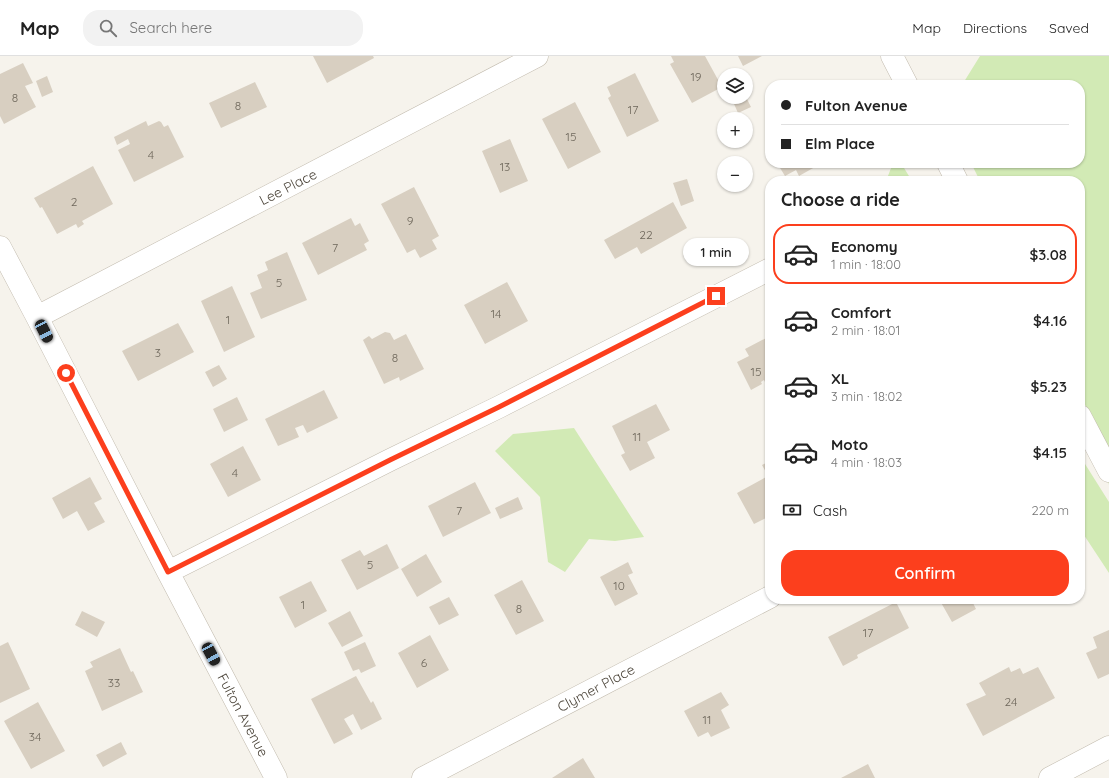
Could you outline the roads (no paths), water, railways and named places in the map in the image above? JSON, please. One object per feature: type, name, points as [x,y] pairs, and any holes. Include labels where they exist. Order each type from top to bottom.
[{"type":"street","name":"Lee Place","points":[[37,317],[537,56]]},
{"type":"street","points":[[892,56],[904,80]]},
{"type":"street","name":"Fulton Avenue","points":[[0,247],[276,778]]},
{"type":"street","points":[[168,572],[499,407],[765,272]]},
{"type":"street","points":[[1085,431],[1109,471]]},
{"type":"street","name":"Clymer Place","points":[[423,778],[765,600]]},
{"type":"street","points":[[1050,778],[1109,747]]}]
